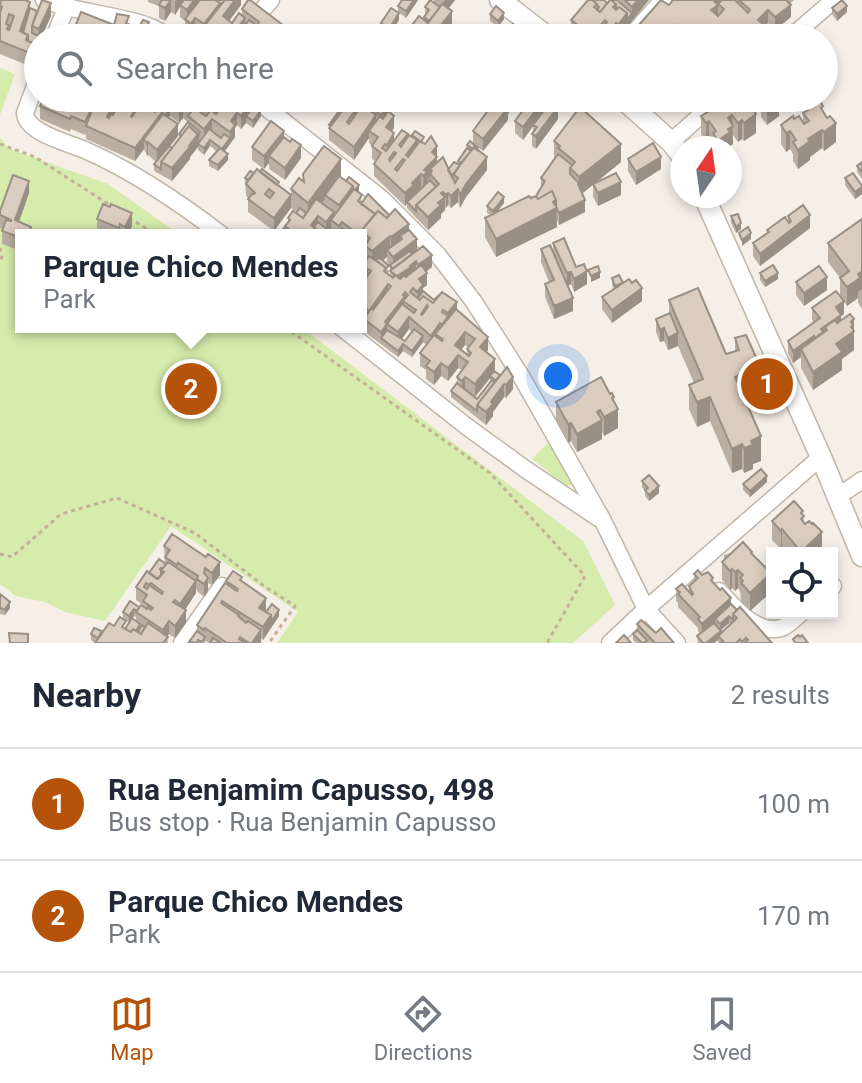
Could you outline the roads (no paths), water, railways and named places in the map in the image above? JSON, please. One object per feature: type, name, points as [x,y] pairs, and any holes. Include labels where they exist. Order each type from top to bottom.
[{"type":"street","points":[[44,0],[139,24]]},
{"type":"street","points":[[500,0],[531,24]]},
{"type":"street","points":[[642,24],[663,0]]},
{"type":"street","points":[[806,24],[834,0]]},
{"type":"street","points":[[60,24],[66,8]]},
{"type":"street","points":[[25,112],[28,124],[42,133],[139,177],[214,229]]},
{"type":"street","points":[[272,112],[382,199],[438,255],[474,302],[521,376],[602,519],[646,609],[677,643]]},
{"type":"street","points":[[637,112],[670,143]]},
{"type":"street","points":[[688,136],[708,112]]},
{"type":"street","points":[[709,208],[862,556]]},
{"type":"street","points":[[349,333],[466,426],[548,485],[602,519]]},
{"type":"street","points":[[610,643],[821,457]]},
{"type":"street","points":[[837,497],[862,480]]},
{"type":"street","points":[[695,566],[758,627],[783,628],[794,619]]},
{"type":"street","points":[[182,643],[222,586]]},
{"type":"place","name":"Rua Benjamim Capusso, 498","points":[[767,384]]},
{"type":"place","name":"Parque Chico Mendes","points":[[191,389]]}]
